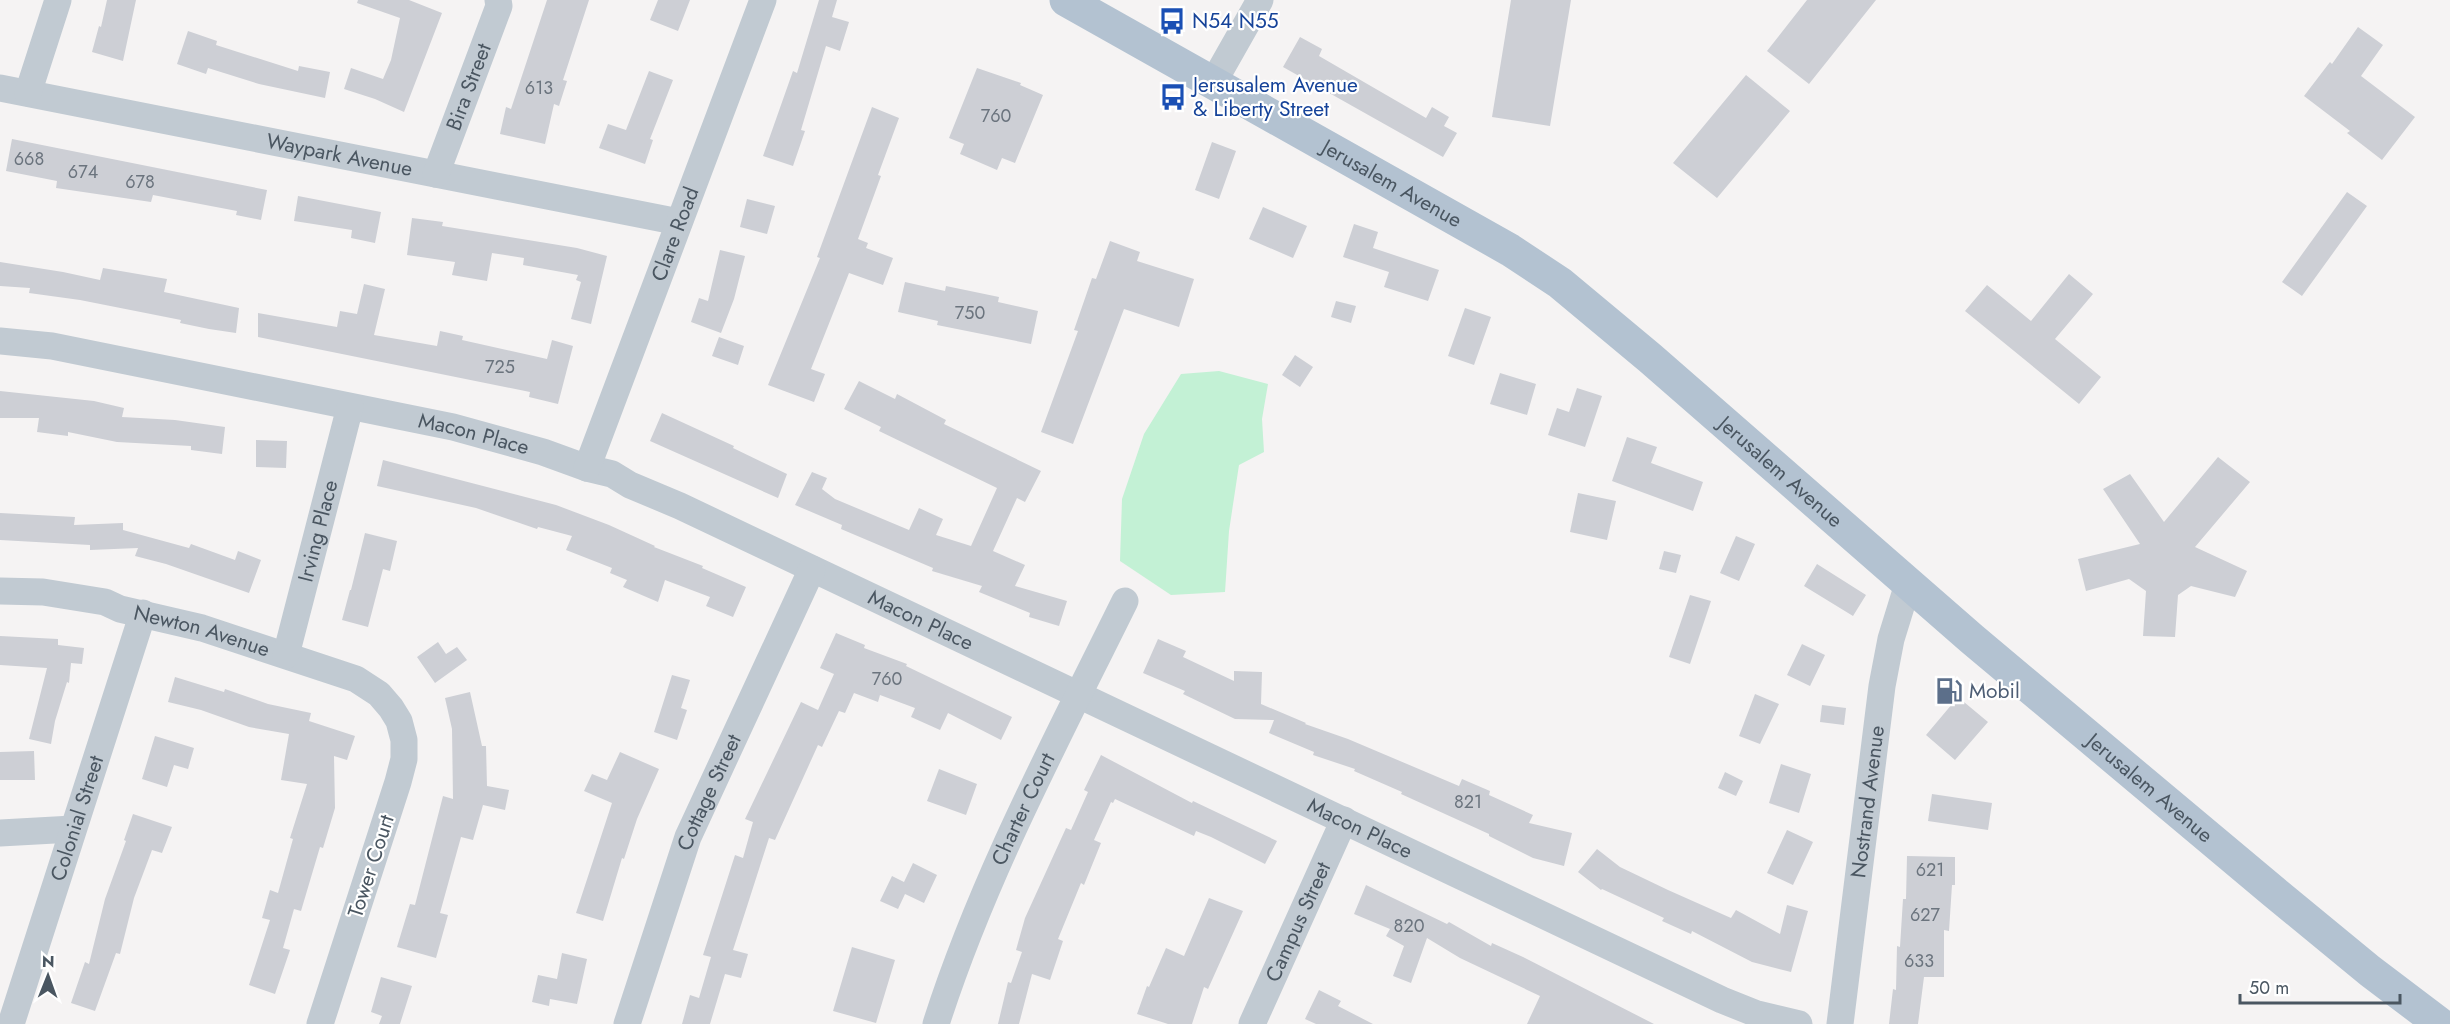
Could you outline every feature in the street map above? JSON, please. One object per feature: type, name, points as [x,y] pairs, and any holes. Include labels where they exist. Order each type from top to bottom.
[{"type":"main road","name":"Jerusalem Avenue","points":[[1065,0],[1510,250],[1560,283],[1650,358],[1908,584],[2274,892],[2370,971],[2440,1024]]},
{"type":"street","points":[[28,93],[58,0]]},
{"type":"street","name":"Bira Street","points":[[436,174],[499,6],[498,0]]},
{"type":"street","name":"Clare Road","points":[[587,468],[763,0]]},
{"type":"street","points":[[1213,84],[1260,0]]},
{"type":"street","name":"Waypark Avenue","points":[[0,88],[679,222]]},
{"type":"street","name":"Macon Place","points":[[0,341],[52,346],[453,427],[612,474],[630,485],[680,506],[1079,694],[1722,1000],[1757,1014],[1799,1024]]},
{"type":"street","name":"Irving Place","points":[[286,655],[350,407]]},
{"type":"street","name":"Cottage Street","points":[[627,1024],[688,837],[812,569]]},
{"type":"street","name":"Nostrand Avenue","points":[[1840,1024],[1882,686],[1891,639],[1908,584]]},
{"type":"street","name":"Newton Avenue","points":[[0,591],[43,592],[105,602],[120,609],[202,628],[356,679],[379,694],[391,708]]},
{"type":"street","name":"Charter Court","points":[[936,1024],[956,963],[990,881],[1125,601]]},
{"type":"street","name":"Colonial Street","points":[[10,1024],[143,613]]},
{"type":"street","name":"Tower Court","points":[[320,1024],[404,759],[404,740],[399,722],[391,708]]},
{"type":"street","name":"Campus Street","points":[[1252,1024],[1344,820]]},
{"type":"street","points":[[0,833],[73,829]]},
{"type":"green space","points":[[1219,371],[1268,384],[1262,419],[1264,452],[1239,465],[1229,531],[1225,592],[1171,595],[1120,561],[1122,499],[1144,434],[1181,374]]},
{"type":"building","points":[[107,0],[136,0],[123,61],[92,52]]},
{"type":"building","points":[[358,0],[409,0],[442,13],[404,112],[344,89],[351,68],[383,79],[391,60],[400,18],[357,3]]},
{"type":"building","points":[[547,0],[589,0],[563,80],[567,81],[559,106],[554,104],[545,144],[500,134],[506,107],[511,109]]},
{"type":"building","points":[[658,0],[690,0],[678,31],[650,20]]},
{"type":"building","points":[[819,0],[837,0],[832,17],[849,22],[840,51],[826,46],[801,130],[805,131],[793,166],[763,156],[793,71],[797,73]]},
{"type":"building","points":[[1511,0],[1571,0],[1550,126],[1492,117]]},
{"type":"building","points":[[1807,0],[1876,0],[1809,84],[1767,51]]},
{"type":"building","points":[[2358,27],[2383,45],[2361,76],[2415,117],[2382,160],[2347,133],[2350,131],[2304,96],[2330,62],[2332,64]]},
{"type":"building","points":[[188,31],[217,41],[216,45],[298,71],[299,66],[330,72],[325,98],[259,84],[208,68],[206,74],[177,64]]},
{"type":"building","points":[[1300,37],[1322,49],[1319,56],[1426,118],[1432,107],[1449,117],[1444,126],[1457,133],[1443,157],[1283,67]]},
{"type":"building","points":[[977,68],[1021,83],[1020,85],[1043,95],[1015,163],[1002,158],[997,170],[960,154],[964,144],[949,138]]},
{"type":"building","points":[[649,71],[673,80],[650,139],[653,140],[645,164],[599,148],[608,124],[626,130]]},
{"type":"building","points":[[1746,75],[1790,111],[1717,198],[1673,163]]},
{"type":"building","points":[[872,107],[899,118],[858,239],[868,243],[866,248],[893,258],[883,285],[849,273],[811,369],[825,374],[814,402],[768,385],[820,258],[817,257]]},
{"type":"building","points":[[12,139],[267,190],[261,220],[236,215],[237,211],[153,195],[151,202],[56,188],[57,181],[6,171]]},
{"type":"building","points":[[1212,142],[1236,151],[1219,199],[1195,190]]},
{"type":"building","points":[[2347,192],[2367,206],[2302,296],[2282,282]]},
{"type":"building","points":[[298,196],[381,212],[375,243],[351,238],[352,230],[294,221]]},
{"type":"building","points":[[747,199],[775,206],[767,234],[740,227]]},
{"type":"building","points":[[1263,207],[1307,226],[1293,258],[1249,239]]},
{"type":"building","points":[[412,218],[443,222],[442,226],[577,248],[607,256],[591,324],[571,319],[581,282],[576,280],[578,275],[523,265],[524,258],[492,253],[487,281],[452,275],[455,262],[407,255]]},
{"type":"building","points":[[1354,224],[1378,232],[1373,248],[1439,270],[1428,301],[1384,287],[1389,272],[1343,257]]},
{"type":"building","points":[[1110,241],[1140,252],[1137,261],[1194,279],[1179,327],[1124,309],[1073,444],[1041,432],[1078,331],[1074,330],[1092,278],[1096,279]]},
{"type":"building","points":[[720,250],[745,256],[734,299],[721,333],[691,322],[699,298],[708,301]]},
{"type":"building","points":[[0,262],[100,280],[103,268],[167,279],[164,292],[239,308],[236,333],[180,323],[181,320],[80,300],[29,293],[30,288],[0,286]]},
{"type":"building","points":[[2069,274],[2093,294],[2055,339],[2101,377],[2079,404],[1965,311],[1987,285],[2031,321]]},
{"type":"building","points":[[905,282],[945,291],[946,286],[999,297],[998,302],[1038,311],[1031,344],[937,325],[938,321],[898,312]]},
{"type":"building","points":[[364,284],[385,289],[374,335],[437,346],[440,331],[463,336],[462,340],[547,359],[552,340],[573,346],[558,404],[529,397],[530,392],[258,337],[258,313],[337,327],[340,311],[357,314]]},
{"type":"building","points":[[1336,301],[1356,306],[1351,323],[1331,317]]},
{"type":"building","points":[[1465,308],[1491,317],[1474,365],[1448,356]]},
{"type":"building","points":[[719,337],[744,346],[738,365],[712,356]]},
{"type":"building","points":[[1295,355],[1313,367],[1300,387],[1282,375]]},
{"type":"building","points":[[1500,373],[1536,384],[1527,415],[1490,404]]},
{"type":"building","points":[[859,381],[895,399],[897,394],[946,420],[944,424],[1041,471],[1025,502],[1017,498],[993,551],[1025,565],[1015,586],[1067,601],[1059,626],[1029,617],[1030,613],[979,592],[982,586],[932,571],[933,568],[841,529],[842,525],[795,505],[812,472],[827,478],[822,489],[835,499],[909,530],[919,508],[943,519],[936,535],[971,546],[997,488],[879,431],[881,427],[844,409]]},
{"type":"building","points":[[1577,388],[1602,396],[1585,447],[1548,435],[1557,408],[1569,412]]},
{"type":"building","points":[[0,391],[94,401],[124,408],[122,417],[175,420],[225,427],[222,454],[191,450],[191,446],[117,442],[68,432],[68,436],[37,432],[39,418],[0,418]]},
{"type":"building","points":[[662,413],[734,446],[733,448],[787,474],[778,498],[650,441]]},
{"type":"building","points":[[1627,437],[1657,447],[1651,463],[1703,482],[1693,511],[1612,481]]},
{"type":"building","points":[[256,440],[287,441],[286,468],[256,467]]},
{"type":"building","points":[[2218,457],[2250,482],[2195,547],[2247,571],[2235,597],[2191,586],[2178,595],[2175,637],[2143,636],[2146,591],[2129,579],[2086,591],[2078,559],[2140,544],[2103,489],[2130,474],[2164,522]]},
{"type":"building","points":[[383,460],[556,505],[609,525],[746,587],[733,617],[706,606],[710,597],[665,580],[658,602],[623,587],[627,580],[610,573],[612,568],[566,550],[572,536],[538,527],[537,529],[476,508],[377,486]]},
{"type":"building","points":[[1578,493],[1616,501],[1607,540],[1570,532]]},
{"type":"building","points":[[0,513],[75,517],[74,525],[123,523],[123,530],[189,548],[191,544],[235,560],[238,551],[261,560],[249,593],[166,564],[135,556],[138,548],[90,550],[90,545],[0,540]]},
{"type":"building","points":[[365,533],[397,541],[390,571],[383,569],[368,627],[342,620]]},
{"type":"building","points":[[1736,536],[1755,544],[1739,581],[1720,573]]},
{"type":"building","points":[[1664,551],[1681,555],[1676,573],[1659,569]]},
{"type":"building","points":[[1817,564],[1866,595],[1853,616],[1804,586]]},
{"type":"building","points":[[1690,595],[1711,601],[1690,664],[1669,657]]},
{"type":"building","points":[[836,633],[865,645],[864,648],[907,664],[906,666],[1012,717],[1001,740],[948,713],[940,730],[911,717],[915,708],[880,695],[878,702],[854,693],[845,713],[839,711],[822,747],[818,745],[775,840],[769,838],[733,950],[748,954],[741,978],[725,974],[710,1024],[682,1024],[690,995],[699,998],[711,957],[703,955],[735,855],[743,858],[753,822],[745,819],[801,702],[818,710],[834,674],[820,668]]},
{"type":"building","points":[[0,636],[58,639],[58,645],[84,648],[82,664],[71,663],[69,683],[67,682],[55,721],[51,744],[29,739],[47,668],[0,665]]},
{"type":"building","points":[[1158,639],[1186,651],[1183,657],[1234,681],[1234,671],[1262,672],[1261,704],[1459,786],[1462,779],[1490,791],[1489,795],[1533,815],[1529,823],[1572,833],[1564,866],[1533,858],[1489,834],[1354,771],[1355,769],[1313,755],[1314,752],[1269,733],[1274,720],[1235,719],[1183,694],[1185,691],[1143,673]]},
{"type":"building","points":[[438,642],[446,654],[457,647],[467,660],[435,683],[417,657]]},
{"type":"building","points":[[1802,644],[1825,655],[1810,686],[1787,675]]},
{"type":"building","points":[[672,675],[690,680],[681,708],[687,710],[677,740],[654,732]]},
{"type":"building","points":[[175,677],[224,692],[225,689],[268,704],[311,713],[309,721],[355,736],[347,760],[334,756],[335,808],[323,848],[320,847],[301,911],[294,909],[283,948],[290,950],[275,994],[249,985],[270,920],[262,918],[270,890],[278,893],[293,839],[290,838],[307,784],[281,780],[289,734],[249,727],[201,710],[168,702]]},
{"type":"building","points":[[470,692],[482,746],[486,746],[487,786],[509,790],[505,810],[483,805],[473,840],[461,837],[440,913],[448,915],[436,958],[397,947],[410,904],[415,905],[443,796],[453,799],[452,729],[445,698]]},
{"type":"building","points":[[1755,694],[1779,704],[1760,744],[1739,736]]},
{"type":"building","points":[[1958,697],[1988,722],[1955,760],[1926,735]]},
{"type":"building","points":[[1822,705],[1846,708],[1844,725],[1820,722]]},
{"type":"building","points":[[155,736],[194,748],[188,769],[174,765],[167,787],[142,779]]},
{"type":"building","points":[[34,751],[35,780],[0,780],[0,752]]},
{"type":"building","points":[[620,752],[659,769],[637,819],[624,859],[622,858],[603,921],[576,913],[612,803],[584,791],[592,774],[607,780]]},
{"type":"building","points":[[1101,755],[1192,803],[1193,801],[1277,841],[1265,864],[1211,837],[1196,831],[1194,836],[1115,799],[1113,803],[1111,802],[1094,840],[1101,843],[1084,885],[1081,883],[1058,939],[1063,941],[1050,980],[1032,974],[1019,1024],[998,1024],[1008,982],[1011,983],[1022,952],[1016,950],[1025,918],[1066,828],[1071,830],[1088,792],[1084,790]]},
{"type":"building","points":[[1781,764],[1811,774],[1799,813],[1769,803]]},
{"type":"building","points":[[939,769],[977,784],[966,815],[927,801]]},
{"type":"building","points":[[1725,772],[1743,781],[1736,796],[1718,788]]},
{"type":"building","points":[[1932,794],[1992,803],[1988,830],[1928,821]]},
{"type":"building","points":[[133,814],[172,827],[162,853],[152,850],[134,898],[120,954],[116,953],[95,1011],[71,1003],[85,962],[89,964],[105,899]]},
{"type":"building","points":[[1787,830],[1813,842],[1793,885],[1767,873]]},
{"type":"building","points":[[1597,849],[1620,867],[1668,890],[1731,918],[1736,910],[1780,934],[1787,905],[1808,911],[1791,972],[1752,962],[1692,931],[1691,934],[1662,921],[1664,918],[1601,890],[1578,872]]},
{"type":"building","points":[[1907,856],[1955,857],[1955,885],[1952,885],[1949,931],[1944,930],[1944,977],[1924,977],[1918,1024],[1889,1024],[1893,989],[1896,990],[1897,946],[1900,947],[1903,899],[1906,899]]},
{"type":"building","points":[[913,863],[937,875],[924,903],[905,894],[898,909],[880,901],[892,876],[904,882]]},
{"type":"building","points":[[1366,885],[1447,924],[1449,922],[1491,946],[1492,943],[1523,957],[1654,1024],[1527,1024],[1540,996],[1460,958],[1427,938],[1411,983],[1393,976],[1404,946],[1386,936],[1390,929],[1354,914]]},
{"type":"building","points":[[1209,898],[1243,911],[1208,989],[1204,987],[1192,1024],[1168,1024],[1137,1014],[1147,986],[1149,987],[1166,948],[1184,956]]},
{"type":"building","points":[[852,947],[895,960],[876,1023],[833,1011]]},
{"type":"building","points":[[562,953],[587,959],[577,1004],[550,999],[549,1006],[532,1002],[538,975],[557,979]]},
{"type":"building","points":[[381,977],[412,986],[400,1024],[379,1024],[382,1016],[371,1012]]},
{"type":"building","points":[[1319,990],[1341,1001],[1338,1006],[1373,1024],[1316,1024],[1305,1019]]},
{"type":"place","name":"N54 N55","points":[[1172,21]]},
{"type":"place","name":"Jersusalem Avenue & Liberty Street","points":[[1173,97]]},
{"type":"place","name":"Mobil","points":[[1949,691]]}]
